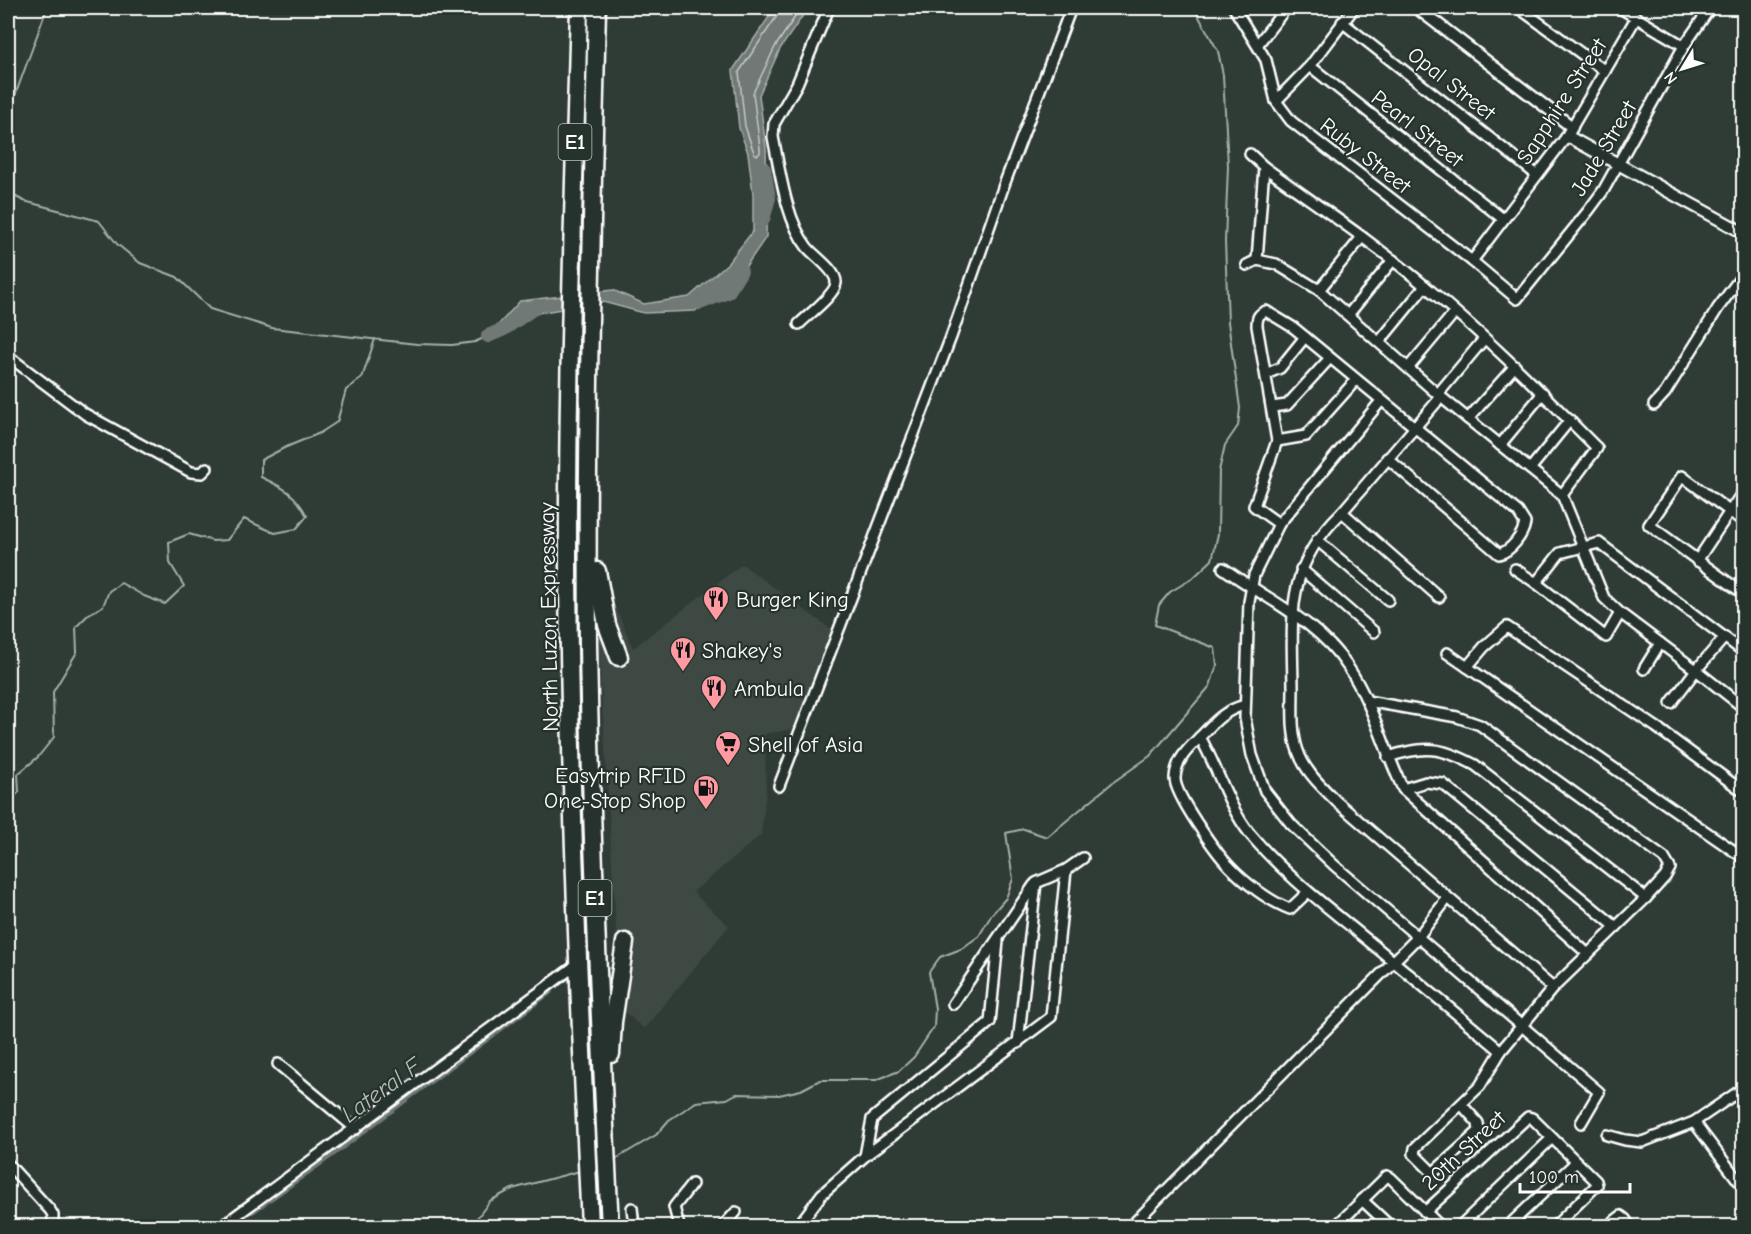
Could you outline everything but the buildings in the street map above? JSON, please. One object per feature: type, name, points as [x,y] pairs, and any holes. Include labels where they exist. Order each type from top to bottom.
[{"type":"highway","name":"North Luzon Expressway","points":[[579,8],[570,327],[569,650],[590,1227]]},
{"type":"highway","name":"North Luzon Expressway","points":[[597,8],[590,275],[589,678],[593,836],[610,1227]]},
{"type":"highway","points":[[589,433],[596,564],[607,625],[619,657]]},
{"type":"highway","points":[[606,1149],[613,1022],[625,942]]},
{"type":"street","points":[[799,324],[832,292],[836,282],[833,273],[807,247],[790,217],[773,137],[774,124],[797,84],[829,8]]},
{"type":"street","points":[[779,786],[951,337],[1004,185],[1071,8]]},
{"type":"street","name":"Ruby Street","points":[[1234,8],[1258,44],[1266,60],[1276,101],[1291,122],[1472,261],[1517,300]]},
{"type":"street","points":[[1258,44],[1286,8]]},
{"type":"street","points":[[1276,101],[1310,66],[1354,8]]},
{"type":"street","points":[[1417,8],[1570,131],[1618,163],[1743,233]]},
{"type":"street","points":[[1519,8],[1605,71]]},
{"type":"street","points":[[1620,8],[1684,46]]},
{"type":"street","name":"Jade Street","points":[[1517,300],[1589,210],[1684,46],[1710,8]]},
{"type":"street","name":"Sapphire Street","points":[[1472,261],[1570,131],[1636,18]]},
{"type":"street","name":"Opal Street","points":[[1342,22],[1537,175]]},
{"type":"street","name":"Pearl Street","points":[[1310,66],[1503,219]]},
{"type":"street","points":[[1250,154],[1263,168],[1362,237],[1425,286],[1515,366],[1597,448],[1562,495]]},
{"type":"street","points":[[1257,260],[1263,168]]},
{"type":"street","points":[[1319,290],[1362,237]]},
{"type":"street","points":[[1247,265],[1257,260],[1276,264],[1319,290],[1468,419],[1562,495],[1604,598],[1620,613],[1696,669],[1743,708]]},
{"type":"street","points":[[1348,315],[1393,260]]},
{"type":"street","points":[[1654,405],[1665,393],[1718,308],[1743,273]]},
{"type":"street","points":[[1380,341],[1425,286]]},
{"type":"street","points":[[1278,524],[1254,506],[1277,441],[1257,326],[1257,317],[1261,313],[1266,311],[1305,337],[1518,512],[1525,523],[1524,530],[1507,551],[1499,554],[1387,458]]},
{"type":"street","points":[[1408,367],[1455,312]]},
{"type":"street","points":[[1266,374],[1280,368],[1305,337]]},
{"type":"street","points":[[1484,339],[1415,428],[1325,528],[1301,569],[1292,611],[1293,718],[1297,749],[1304,763],[1312,776],[1337,802],[1553,988]]},
{"type":"street","points":[[8,356],[95,419],[191,472],[202,473],[207,468]]},
{"type":"street","points":[[1272,407],[1287,405],[1330,358]]},
{"type":"street","points":[[1468,419],[1515,366]]},
{"type":"street","points":[[1277,441],[1306,436],[1356,380]]},
{"type":"street","points":[[1500,445],[1543,393]]},
{"type":"street","points":[[1381,401],[1278,524],[1254,575],[1249,602],[1245,705],[1245,718],[1252,755],[1265,791],[1291,824],[1334,865],[1599,1092],[1581,1123]]},
{"type":"street","points":[[1530,469],[1570,420]]},
{"type":"street","points":[[1743,522],[1682,476],[1649,525],[1743,594]]},
{"type":"street","points":[[1697,561],[1743,490]]},
{"type":"street","points":[[1341,512],[1439,597]]},
{"type":"street","points":[[1317,540],[1388,600]]},
{"type":"street","points":[[1536,583],[1560,553],[1599,543],[1743,652]]},
{"type":"street","points":[[1222,568],[1252,589],[1292,611],[1320,636],[1348,666],[1367,701],[1403,789],[1588,954]]},
{"type":"street","points":[[1301,569],[1374,632]]},
{"type":"street","points":[[1515,569],[1606,637],[1620,613]]},
{"type":"street","points":[[1467,667],[1484,647],[1507,627],[1656,727],[1743,792]]},
{"type":"street","points":[[1671,703],[1696,669],[1725,637]]},
{"type":"street","points":[[1644,669],[1660,642]]},
{"type":"street","points":[[1447,653],[1743,858]]},
{"type":"street","points":[[1367,701],[1457,717],[1480,725],[1664,858],[1670,868],[1646,898],[1553,988],[1501,1051],[1480,1086],[1461,1104],[1413,1151],[1429,1172],[1433,1173],[1479,1131],[1478,1123],[1461,1104]]},
{"type":"street","points":[[1245,705],[1230,709],[1220,715],[1179,760],[1174,780],[1184,802],[1214,846],[1229,866],[1241,877],[1287,908],[1293,908],[1308,892]]},
{"type":"street","points":[[1200,737],[1236,813],[1248,832],[1271,858],[1308,892],[1501,1051]]},
{"type":"street","points":[[1388,757],[1408,750],[1432,748],[1456,755],[1475,765],[1646,898]]},
{"type":"street","points":[[1403,789],[1426,782],[1443,784],[1616,927]]},
{"type":"street","points":[[953,1004],[1036,883],[1066,870],[1083,858]]},
{"type":"street","points":[[798,1227],[822,1194],[865,1156],[1051,1017],[1066,870]]},
{"type":"street","points":[[1018,1042],[1036,883]]},
{"type":"street","points":[[1131,1227],[1394,962],[1447,899]]},
{"type":"street","points":[[865,1156],[872,1119],[990,1022],[998,941]]},
{"type":"street","points":[[222,1227],[579,963]]},
{"type":"street","points":[[278,1064],[356,1129]]},
{"type":"street","points":[[1607,1135],[1642,1142],[1694,1122],[1743,1088]]},
{"type":"street","name":"20th Street","points":[[1425,1212],[1528,1117],[1552,1138]]},
{"type":"street","points":[[1694,1122],[1743,1188]]},
{"type":"street","points":[[1460,1227],[1552,1138],[1596,1181],[1597,1185],[1555,1227]]},
{"type":"street","points":[[1508,1227],[1576,1162]]},
{"type":"street","points":[[8,1164],[50,1210],[53,1215],[53,1227]]},
{"type":"street","points":[[1336,1227],[1387,1176],[1440,1227]]},
{"type":"street","points":[[679,1227],[674,1207],[692,1184]]},
{"type":"street","points":[[1362,1200],[1390,1227]]},
{"type":"street","points":[[632,1209],[634,1227]]},
{"type":"street","points":[[723,1227],[736,1212]]},
{"type":"street","points":[[1608,1227],[1621,1216],[1630,1227]]},
{"type":"street","points":[[8,1222],[13,1227]]},
{"type":"shaded area","points":[[585,8],[591,8],[584,273],[577,273]]},
{"type":"shaded area","points":[[584,331],[579,496],[580,607],[593,1055],[598,1149],[591,1150],[575,673],[577,332]]},
{"type":"shaded area","name":"Shell of Asia","points":[[742,564],[835,632],[799,728],[765,734],[766,792],[761,835],[693,892],[729,926],[644,1029],[621,1009],[598,636],[609,603],[614,604],[633,648]]},
{"type":"water","points":[[775,8],[808,8],[780,49],[759,95],[766,147],[766,237],[733,285],[695,311],[644,313],[603,302],[514,317],[488,336],[520,301],[613,290],[644,304],[689,297],[728,263],[753,231],[753,194],[748,153],[739,128],[733,70]]},
{"type":"waterway","points":[[8,115],[47,8]]},
{"type":"waterway","points":[[614,1160],[656,1135],[669,1120],[696,1102],[727,1099],[736,1094],[779,1095],[801,1090],[820,1080],[876,1080],[899,1071],[914,1057],[934,1027],[935,1009],[929,972],[940,957],[961,949],[979,936],[992,914],[1006,898],[1013,879],[1006,833],[1024,829],[1047,837],[1112,783],[1150,756],[1210,686],[1217,665],[1215,648],[1155,625],[1159,605],[1170,592],[1193,578],[1212,560],[1218,534],[1219,471],[1225,445],[1238,426],[1240,408],[1228,322],[1225,241],[1228,166],[1223,75],[1218,51],[1194,8]]},
{"type":"waterway","points":[[763,220],[769,198],[764,169]]},
{"type":"waterway","points":[[8,193],[24,201],[99,221],[117,244],[140,263],[177,277],[210,309],[272,328],[417,344],[452,345],[475,342],[488,336]]},
{"type":"waterway","points":[[700,303],[728,292],[741,271]]},
{"type":"waterway","points":[[488,336],[504,329],[537,306]]},
{"type":"waterway","points":[[8,803],[19,792],[18,774],[38,757],[54,737],[53,692],[77,652],[76,627],[89,614],[103,606],[109,591],[121,583],[144,596],[165,604],[184,586],[170,563],[169,542],[189,534],[213,541],[227,540],[244,519],[275,533],[296,529],[307,516],[288,492],[261,477],[261,460],[320,433],[337,422],[346,390],[362,378],[375,339]]},
{"type":"waterway","name":"Lateral F","points":[[252,1210],[549,991]]},
{"type":"waterway","points":[[471,1226],[490,1201],[512,1189],[580,1171]]},
{"type":"place","name":"Burger King","points":[[716,622]]},
{"type":"place","name":"Shakey's","points":[[683,673]]},
{"type":"place","name":"Ambula","points":[[714,711]]},
{"type":"place","name":"Shell of Asia","points":[[728,767]]},
{"type":"place","name":"Easytrip RFID One-Stop Shop","points":[[706,811]]}]
